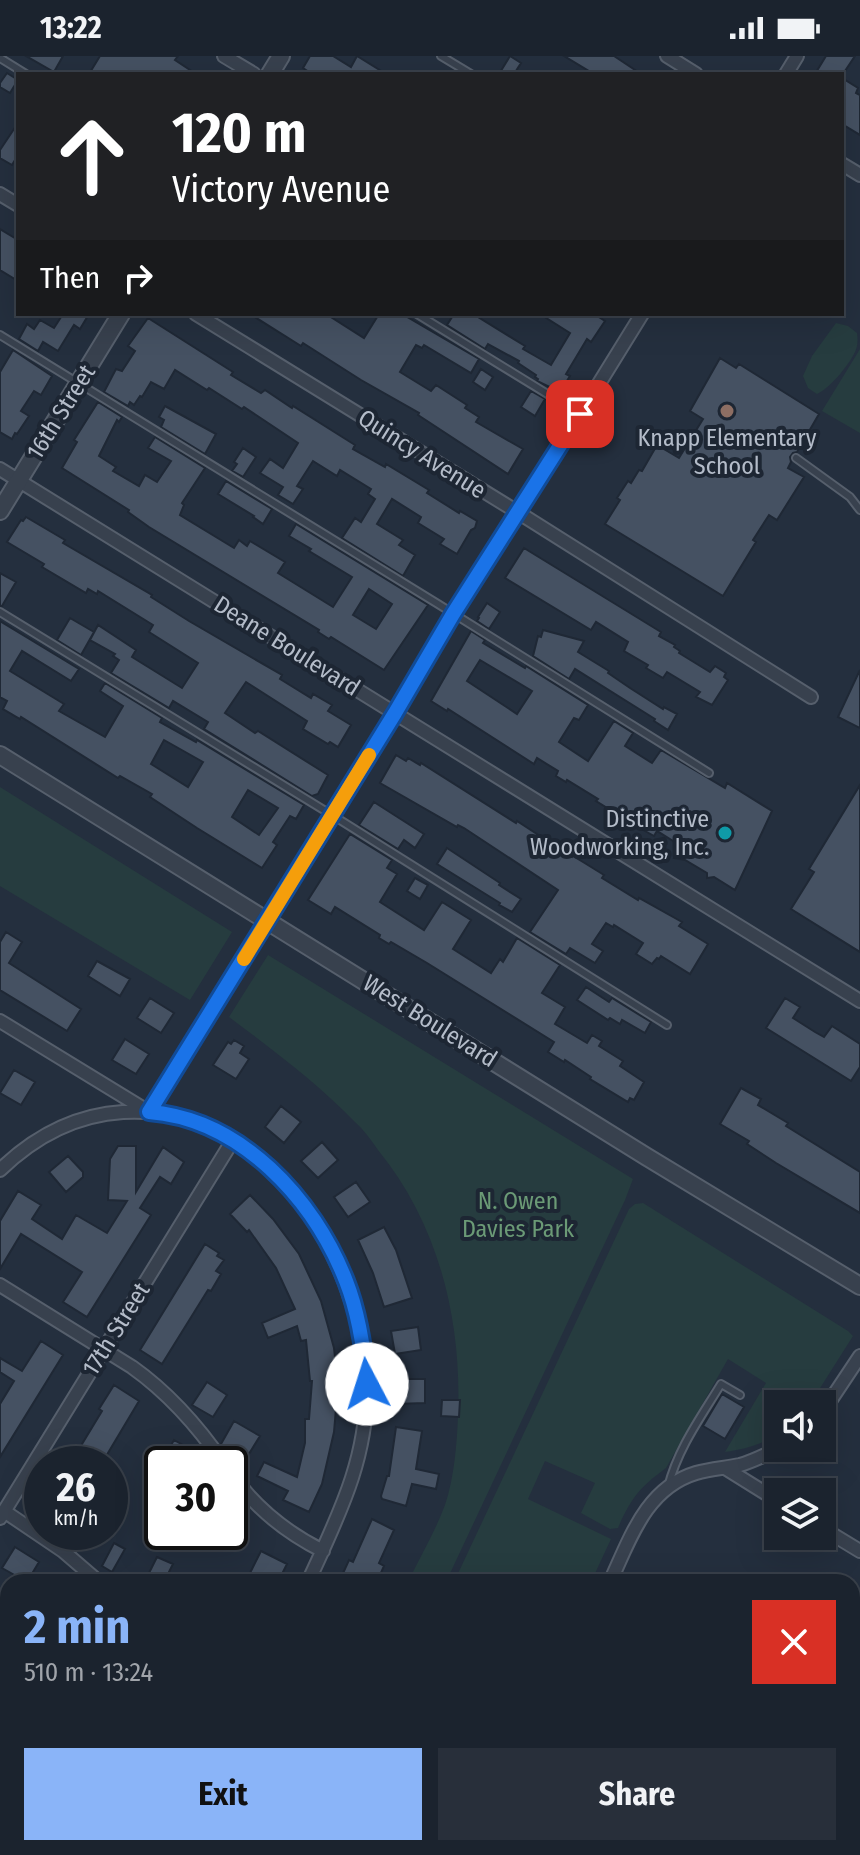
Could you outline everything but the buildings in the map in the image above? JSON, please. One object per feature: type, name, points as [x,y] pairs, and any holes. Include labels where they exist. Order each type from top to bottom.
[{"type":"street","points":[[224,56],[251,72]]},
{"type":"street","points":[[667,56],[693,72]]},
{"type":"street","name":"16th Street","points":[[0,511],[120,316]]},
{"type":"street","name":"Quincy Avenue","points":[[199,316],[811,697]]},
{"type":"street","points":[[149,1112],[453,614],[641,316]]},
{"type":"street","name":"Deane Boulevard","points":[[0,469],[860,1001]]},
{"type":"street","name":"West Boulevard","points":[[0,755],[860,1286]]},
{"type":"street","points":[[0,1021],[149,1112]]},
{"type":"street","points":[[0,1170],[24,1148],[68,1125],[91,1117],[149,1112],[196,1122],[233,1140],[274,1173],[316,1223],[346,1281],[361,1332],[367,1384],[363,1436],[351,1487],[312,1574]]},
{"type":"street","name":"17th Street","points":[[2,1514],[233,1140]]},
{"type":"street","points":[[0,1285],[132,1367],[170,1397],[212,1446]]},
{"type":"street","points":[[836,1392],[860,1356]]},
{"type":"street","points":[[614,1574],[645,1510],[655,1497],[698,1472],[725,1468],[764,1456]]},
{"type":"street","points":[[725,1468],[764,1492]]},
{"type":"street","points":[[248,1495],[284,1529],[323,1551]]},
{"type":"street","points":[[2,1514],[63,1551],[90,1574]]},
{"type":"street","points":[[836,1536],[860,1551]]},
{"type":"lane","points":[[441,56],[468,72]]},
{"type":"lane","points":[[0,58],[23,72]]},
{"type":"lane","points":[[420,316],[580,414]]},
{"type":"lane","points":[[0,335],[709,773]]},
{"type":"lane","points":[[796,458],[850,497],[860,510]]},
{"type":"lane","points":[[0,612],[667,1025]]},
{"type":"lane","points":[[668,1487],[681,1450],[721,1384],[740,1395]]},
{"type":"green space","points":[[836,323],[848,326],[857,333],[856,349],[838,377],[817,394],[808,388],[803,376],[812,356]]},
{"type":"green space","points":[[860,349],[860,433],[822,411]]},
{"type":"green space","points":[[0,787],[232,932],[190,1000],[0,886]]},
{"type":"green space","name":"N. Owen Davies Park","points":[[268,955],[633,1179],[450,1574],[412,1574],[445,1505],[451,1484],[458,1416],[456,1344],[451,1309],[431,1242],[399,1179],[364,1132],[310,1080],[229,1017]]},
{"type":"green space","points":[[643,1203],[853,1336],[819,1390],[764,1390],[764,1442],[725,1452],[766,1383],[728,1359],[666,1468],[637,1494],[618,1528],[610,1529],[581,1513],[595,1483],[545,1461],[528,1499],[611,1539],[595,1574],[458,1574],[629,1209]]},
{"type":"slow traffic","points":[[244,959],[369,755]]},
{"type":"place","name":"Knapp Elementary School","points":[[727,411]]},
{"type":"place","name":"Distinctive Woodworking, Inc.","points":[[725,833]]},
{"type":"route","points":[[367,1384],[361,1332],[346,1281],[323,1234],[292,1192],[254,1156],[219,1132],[188,1120],[149,1112],[453,614],[580,414]]}]
